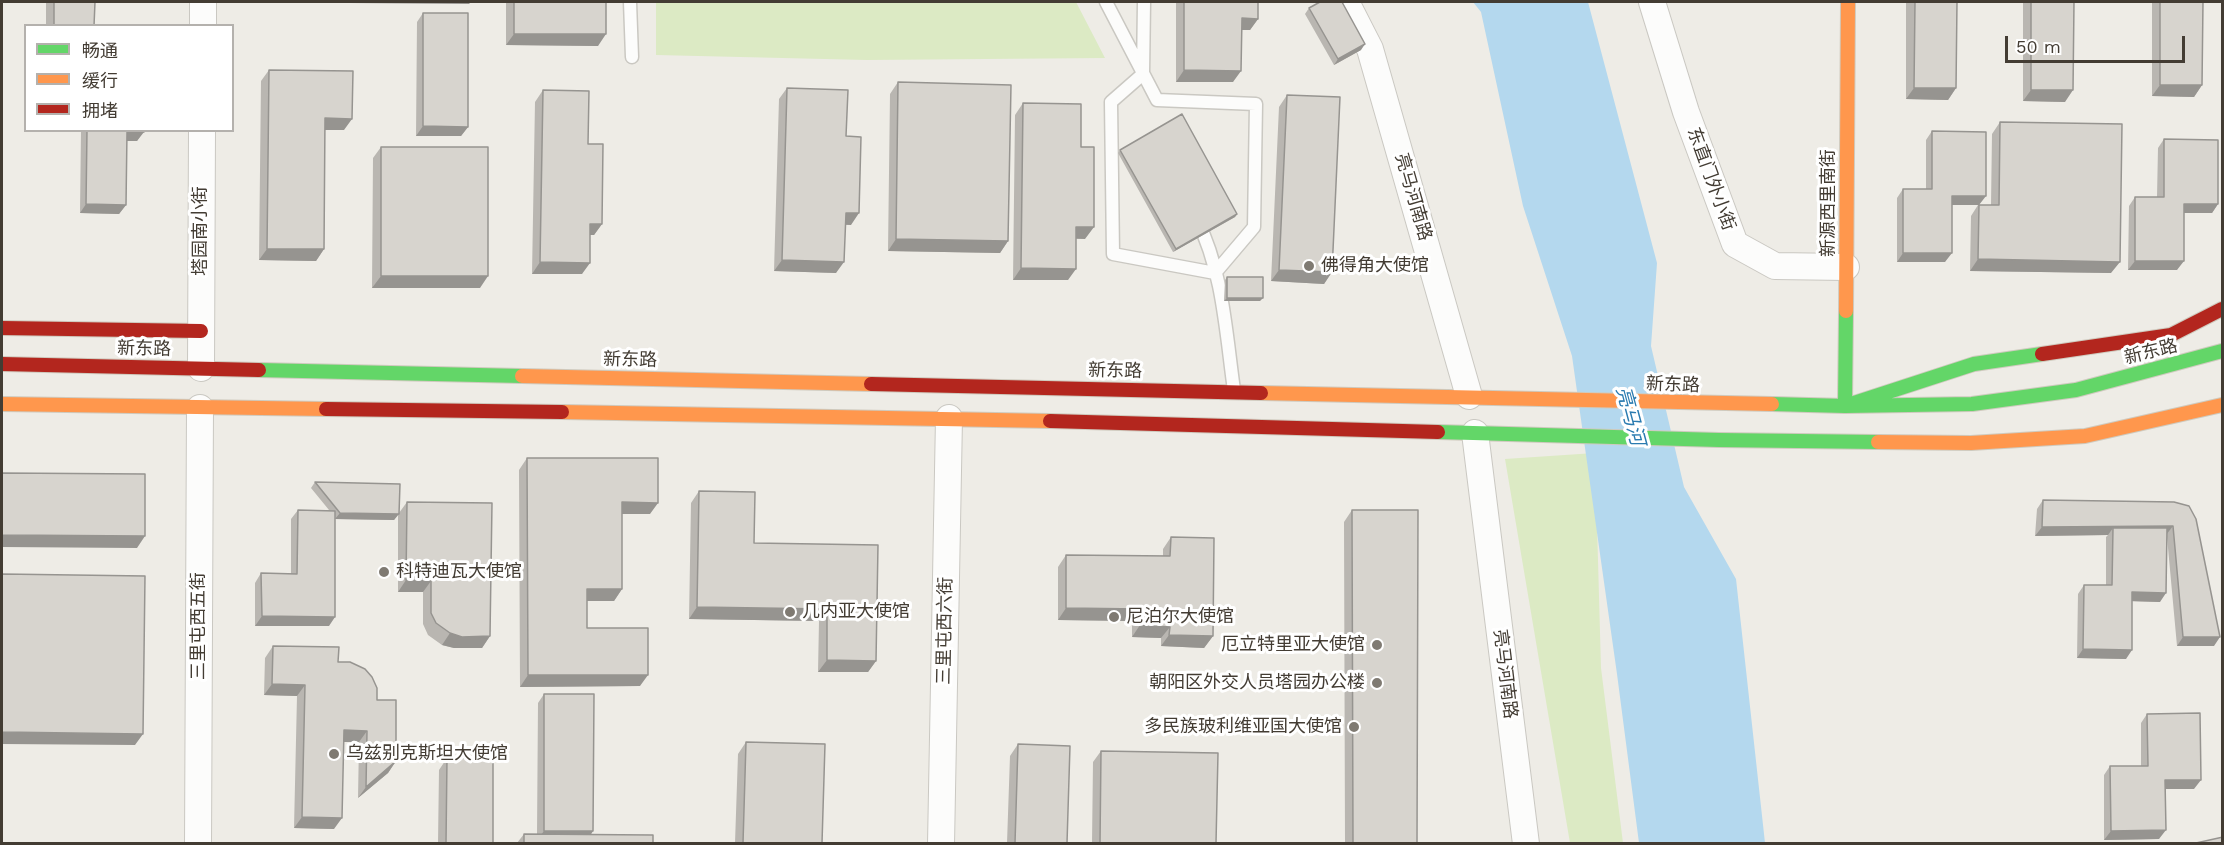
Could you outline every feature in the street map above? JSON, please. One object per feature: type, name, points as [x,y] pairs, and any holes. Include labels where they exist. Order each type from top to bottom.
[{"type":"main road","name":"新源西里南街","points":[[1845,406],[1848,2]]},
{"type":"main road","points":[[1845,406],[1974,364],[2171,335],[2223,309]]},
{"type":"main road","name":"新东路","points":[[2,328],[201,331]]},
{"type":"main road","name":"新东路","points":[[2,364],[1845,406],[1972,404],[2076,390],[2221,356]]},
{"type":"main road","points":[[2,404],[949,418],[1542,436],[1971,443],[2085,436],[2220,406]]},
{"type":"street","points":[[202,24],[203,2]]},
{"type":"street","name":"亮马河南路","points":[[1346,2],[1370,49],[1469,396]]},
{"type":"street","name":"东直门外小街","points":[[1652,2],[1686,112],[1735,244],[1776,266],[1846,267]]},
{"type":"street","name":"塔园南小街","points":[[201,368],[202,132]]},
{"type":"street","name":"三里屯西五街","points":[[198,843],[200,408]]},
{"type":"street","name":"三里屯西六街","points":[[941,843],[949,418]]},
{"type":"street","name":"亮马河南路","points":[[1475,433],[1526,843]]},
{"type":"lane","points":[[630,2],[632,57]]},
{"type":"lane","points":[[1107,2],[1157,100],[1256,104],[1254,227],[1215,273]]},
{"type":"lane","points":[[1144,2],[1143,74],[1111,102],[1113,254],[1215,273]]},
{"type":"lane","points":[[1190,206],[1204,234],[1215,273],[1234,391]]},
{"type":"green space","points":[[656,2],[1076,2],[1105,58],[867,60],[656,55]]},
{"type":"green space","points":[[1595,453],[1601,668],[1623,843],[1570,843],[1505,459]]},
{"type":"water","name":"亮马河","points":[[1473,2],[1588,2],[1657,263],[1651,346],[1684,487],[1736,579],[1765,843],[1639,843],[1572,356],[1523,206],[1481,12]]},
{"type":"building","points":[[54,2],[95,2],[94,24],[54,24]]},
{"type":"building","points":[[514,2],[606,2],[606,34],[514,34]]},
{"type":"building","points":[[1184,2],[1258,2],[1258,19],[1242,18],[1241,71],[1184,70]]},
{"type":"building","points":[[1320,2],[1342,2],[1365,44],[1338,59],[1309,8]]},
{"type":"building","points":[[1915,2],[1957,2],[1956,88],[1914,88]]},
{"type":"building","points":[[2031,2],[2074,2],[2073,90],[2031,90]]},
{"type":"building","points":[[2160,2],[2203,2],[2202,85],[2160,85]]},
{"type":"building","points":[[423,13],[468,13],[468,127],[423,126]]},
{"type":"building","points":[[269,70],[353,71],[352,119],[325,118],[324,249],[267,249]]},
{"type":"building","points":[[898,82],[1011,85],[1008,241],[896,239]]},
{"type":"building","points":[[787,88],[848,90],[846,136],[861,137],[859,213],[846,213],[844,262],[782,260]]},
{"type":"building","points":[[543,90],[589,91],[588,144],[603,144],[602,224],[590,224],[590,263],[540,262]]},
{"type":"building","points":[[1287,95],[1340,97],[1332,272],[1279,270]]},
{"type":"building","points":[[1023,103],[1081,104],[1081,147],[1094,147],[1094,227],[1076,227],[1076,269],[1021,268]]},
{"type":"building","points":[[1182,114],[1237,214],[1176,249],[1120,150]]},
{"type":"building","points":[[2000,122],[2122,124],[2120,262],[1978,259],[1979,205],[1999,205]]},
{"type":"building","points":[[1932,131],[1986,132],[1986,196],[1952,196],[1952,253],[1903,253],[1903,189],[1932,189]]},
{"type":"building","points":[[87,132],[127,132],[126,205],[86,204]]},
{"type":"building","points":[[2164,139],[2218,140],[2218,204],[2184,204],[2184,261],[2135,261],[2135,197],[2164,197]]},
{"type":"building","points":[[381,147],[488,147],[488,276],[381,276]]},
{"type":"building","points":[[1227,277],[1263,277],[1263,298],[1227,298]]},
{"type":"building","points":[[527,458],[658,458],[658,503],[622,502],[622,589],[587,589],[587,628],[648,628],[648,675],[528,675]]},
{"type":"building","points":[[2,473],[145,474],[145,536],[2,535]]},
{"type":"building","points":[[315,482],[400,484],[399,514],[340,513]]},
{"type":"building","points":[[699,491],[755,492],[754,543],[878,545],[876,661],[827,660],[827,609],[697,607]]},
{"type":"building","points":[[2043,500],[2174,502],[2189,506],[2196,519],[2220,637],[2183,637],[2173,526],[2042,527]]},
{"type":"building","points":[[407,502],[492,503],[490,636],[462,637],[450,633],[436,623],[431,613],[431,581],[406,580]]},
{"type":"building","points":[[298,510],[335,511],[335,617],[262,616],[261,573],[297,574]]},
{"type":"building","name":"朝阳区外交人员塔园办公楼","points":[[1352,510],[1418,510],[1417,843],[1353,843]]},
{"type":"building","points":[[2113,528],[2167,528],[2166,593],[2132,592],[2132,650],[2083,649],[2084,585],[2112,585]]},
{"type":"building","points":[[1171,537],[1214,538],[1213,636],[1169,635],[1170,627],[1140,625],[1140,609],[1066,608],[1066,555],[1170,556]]},
{"type":"building","points":[[2,574],[145,576],[143,734],[2,732]]},
{"type":"building","points":[[273,646],[339,647],[338,662],[350,662],[365,669],[377,688],[377,700],[396,700],[396,761],[366,787],[367,731],[344,730],[342,818],[302,817],[305,685],[272,684]]},
{"type":"building","points":[[544,694],[594,694],[593,831],[544,831]]},
{"type":"building","points":[[2200,713],[2201,780],[2165,780],[2166,830],[2111,831],[2110,766],[2148,766],[2147,714]]},
{"type":"building","points":[[746,742],[825,744],[822,843],[743,843]]},
{"type":"building","points":[[1018,744],[1070,746],[1067,843],[1015,843]]},
{"type":"building","points":[[1101,751],[1218,753],[1216,843],[1100,843]]},
{"type":"building","points":[[447,758],[493,758],[493,843],[446,843]]},
{"type":"building","points":[[524,834],[653,835],[653,843],[524,843]]},
{"type":"building","points":[[2223,837],[2223,843],[2196,843]]},
{"type":"traffic: fast","points":[[1846,311],[1845,406],[1974,364],[2042,354]]},
{"type":"traffic: fast","points":[[1772,404],[1845,406],[1972,404],[2076,390],[2222,351]]},
{"type":"traffic: fast","points":[[259,370],[522,376]]},
{"type":"traffic: fast","points":[[1438,432],[1878,442]]},
{"type":"traffic: slow","points":[[1846,311],[1848,2]]},
{"type":"traffic: slow","points":[[522,376],[871,384]]},
{"type":"traffic: slow","points":[[1261,393],[1772,404]]},
{"type":"traffic: slow","points":[[2,404],[326,409]]},
{"type":"traffic: slow","points":[[1878,442],[1971,443],[2085,436],[2222,405]]},
{"type":"traffic: slow","points":[[562,412],[1050,421]]},
{"type":"traffic: jam","points":[[2042,354],[2171,335],[2222,309]]},
{"type":"traffic: jam","points":[[2,328],[201,331]]},
{"type":"traffic: jam","points":[[2,364],[259,370]]},
{"type":"traffic: jam","points":[[871,384],[1261,393]]},
{"type":"traffic: jam","points":[[326,409],[562,412]]},
{"type":"traffic: jam","points":[[1050,421],[1438,432]]},
{"type":"place","name":"佛得角大使馆","points":[[1309,266]]},
{"type":"place","name":"科特迪瓦大使馆","points":[[384,572]]},
{"type":"place","name":"几内亚大使馆","points":[[790,612]]},
{"type":"place","name":"尼泊尔大使馆","points":[[1114,617]]},
{"type":"place","name":"厄立特里亚大使馆","points":[[1377,645]]},
{"type":"place","name":"朝阳区外交人员塔园办公楼","points":[[1377,683]]},
{"type":"place","name":"多民族玻利维亚国大使馆","points":[[1354,727]]},
{"type":"place","name":"乌兹别克斯坦大使馆","points":[[334,754]]}]
